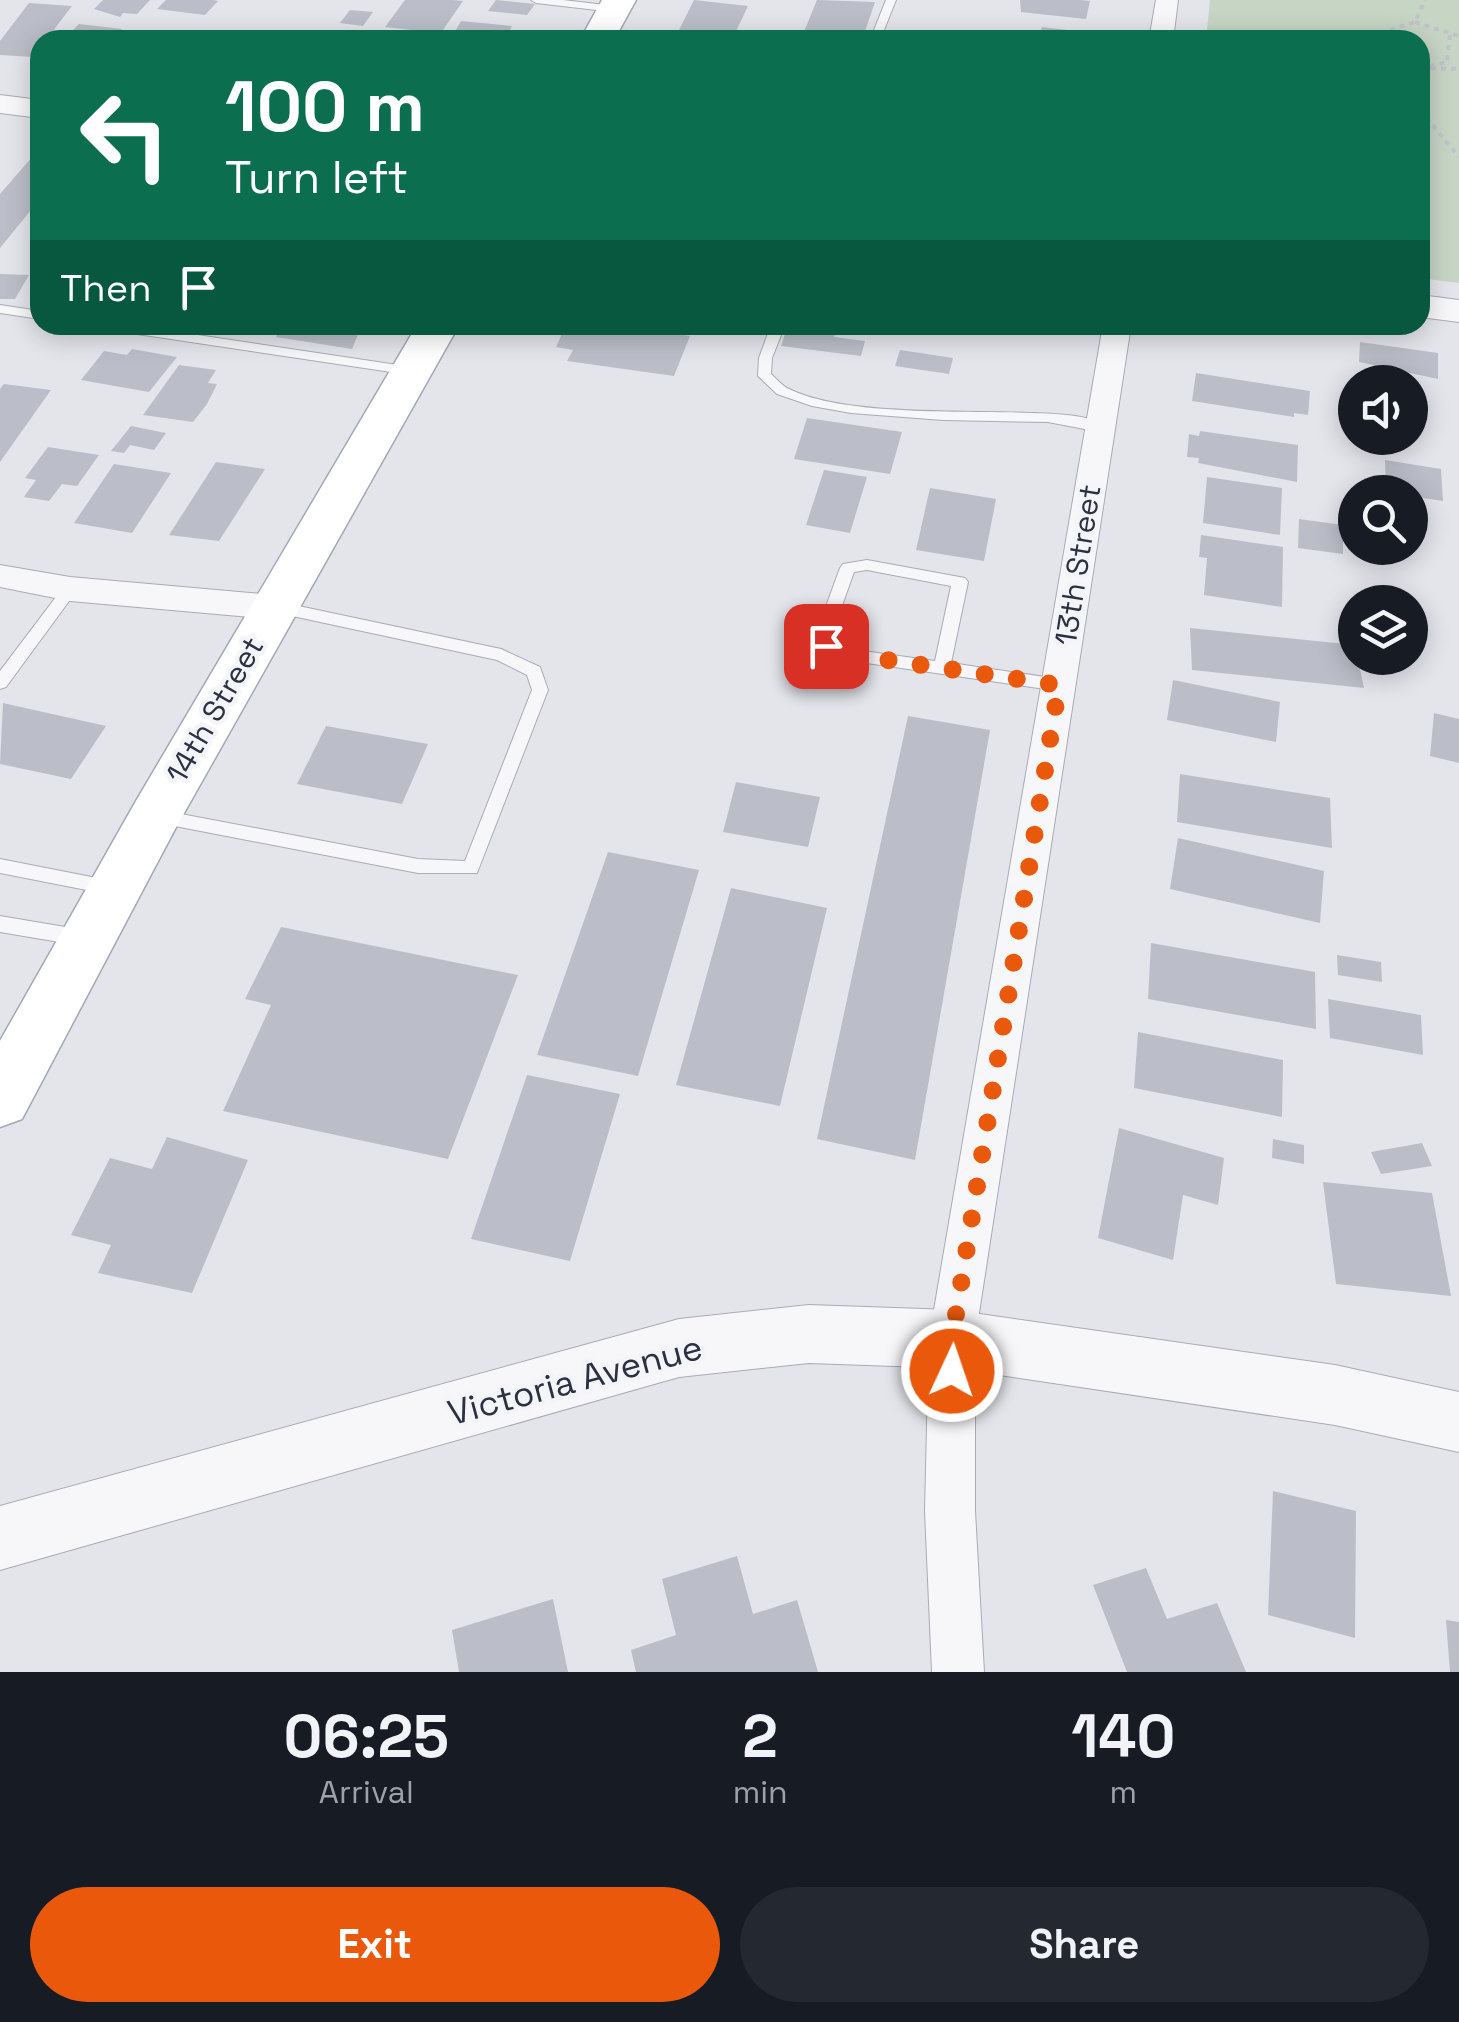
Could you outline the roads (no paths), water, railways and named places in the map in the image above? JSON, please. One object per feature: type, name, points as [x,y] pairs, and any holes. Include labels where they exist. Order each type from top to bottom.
[{"type":"main road","points":[[602,30],[616,5]]},
{"type":"main road","name":"14th Street","points":[[0,1099],[155,816],[432,335]]},
{"type":"street","points":[[1162,30],[1167,0]]},
{"type":"street","points":[[0,104],[30,108]]},
{"type":"street","points":[[1430,307],[1459,311]]},
{"type":"street","name":"13th Street","points":[[958,1672],[950,1511],[952,1339],[1116,335]]},
{"type":"street","points":[[0,576],[70,589],[274,607]]},
{"type":"street","name":"Victoria Avenue","points":[[0,1538],[679,1348],[809,1334],[952,1339],[1335,1395],[1459,1422]]},
{"type":"lane","points":[[536,0],[616,5]]},
{"type":"lane","points":[[880,30],[891,0]]},
{"type":"lane","points":[[0,310],[30,314]]},
{"type":"lane","points":[[171,335],[411,371]]},
{"type":"lane","points":[[775,335],[763,370],[766,378],[798,396],[848,409],[894,414],[1050,418],[1100,427]]},
{"type":"lane","points":[[942,668],[960,582],[867,564],[848,568],[826,628],[826,646],[839,653],[971,673],[1059,685]]},
{"type":"lane","points":[[0,683],[70,589]]},
{"type":"lane","points":[[155,816],[418,866],[471,868],[540,690],[534,672],[501,655],[274,607]]},
{"type":"lane","points":[[0,866],[115,888]]},
{"type":"lane","points":[[0,924],[88,938]]}]
